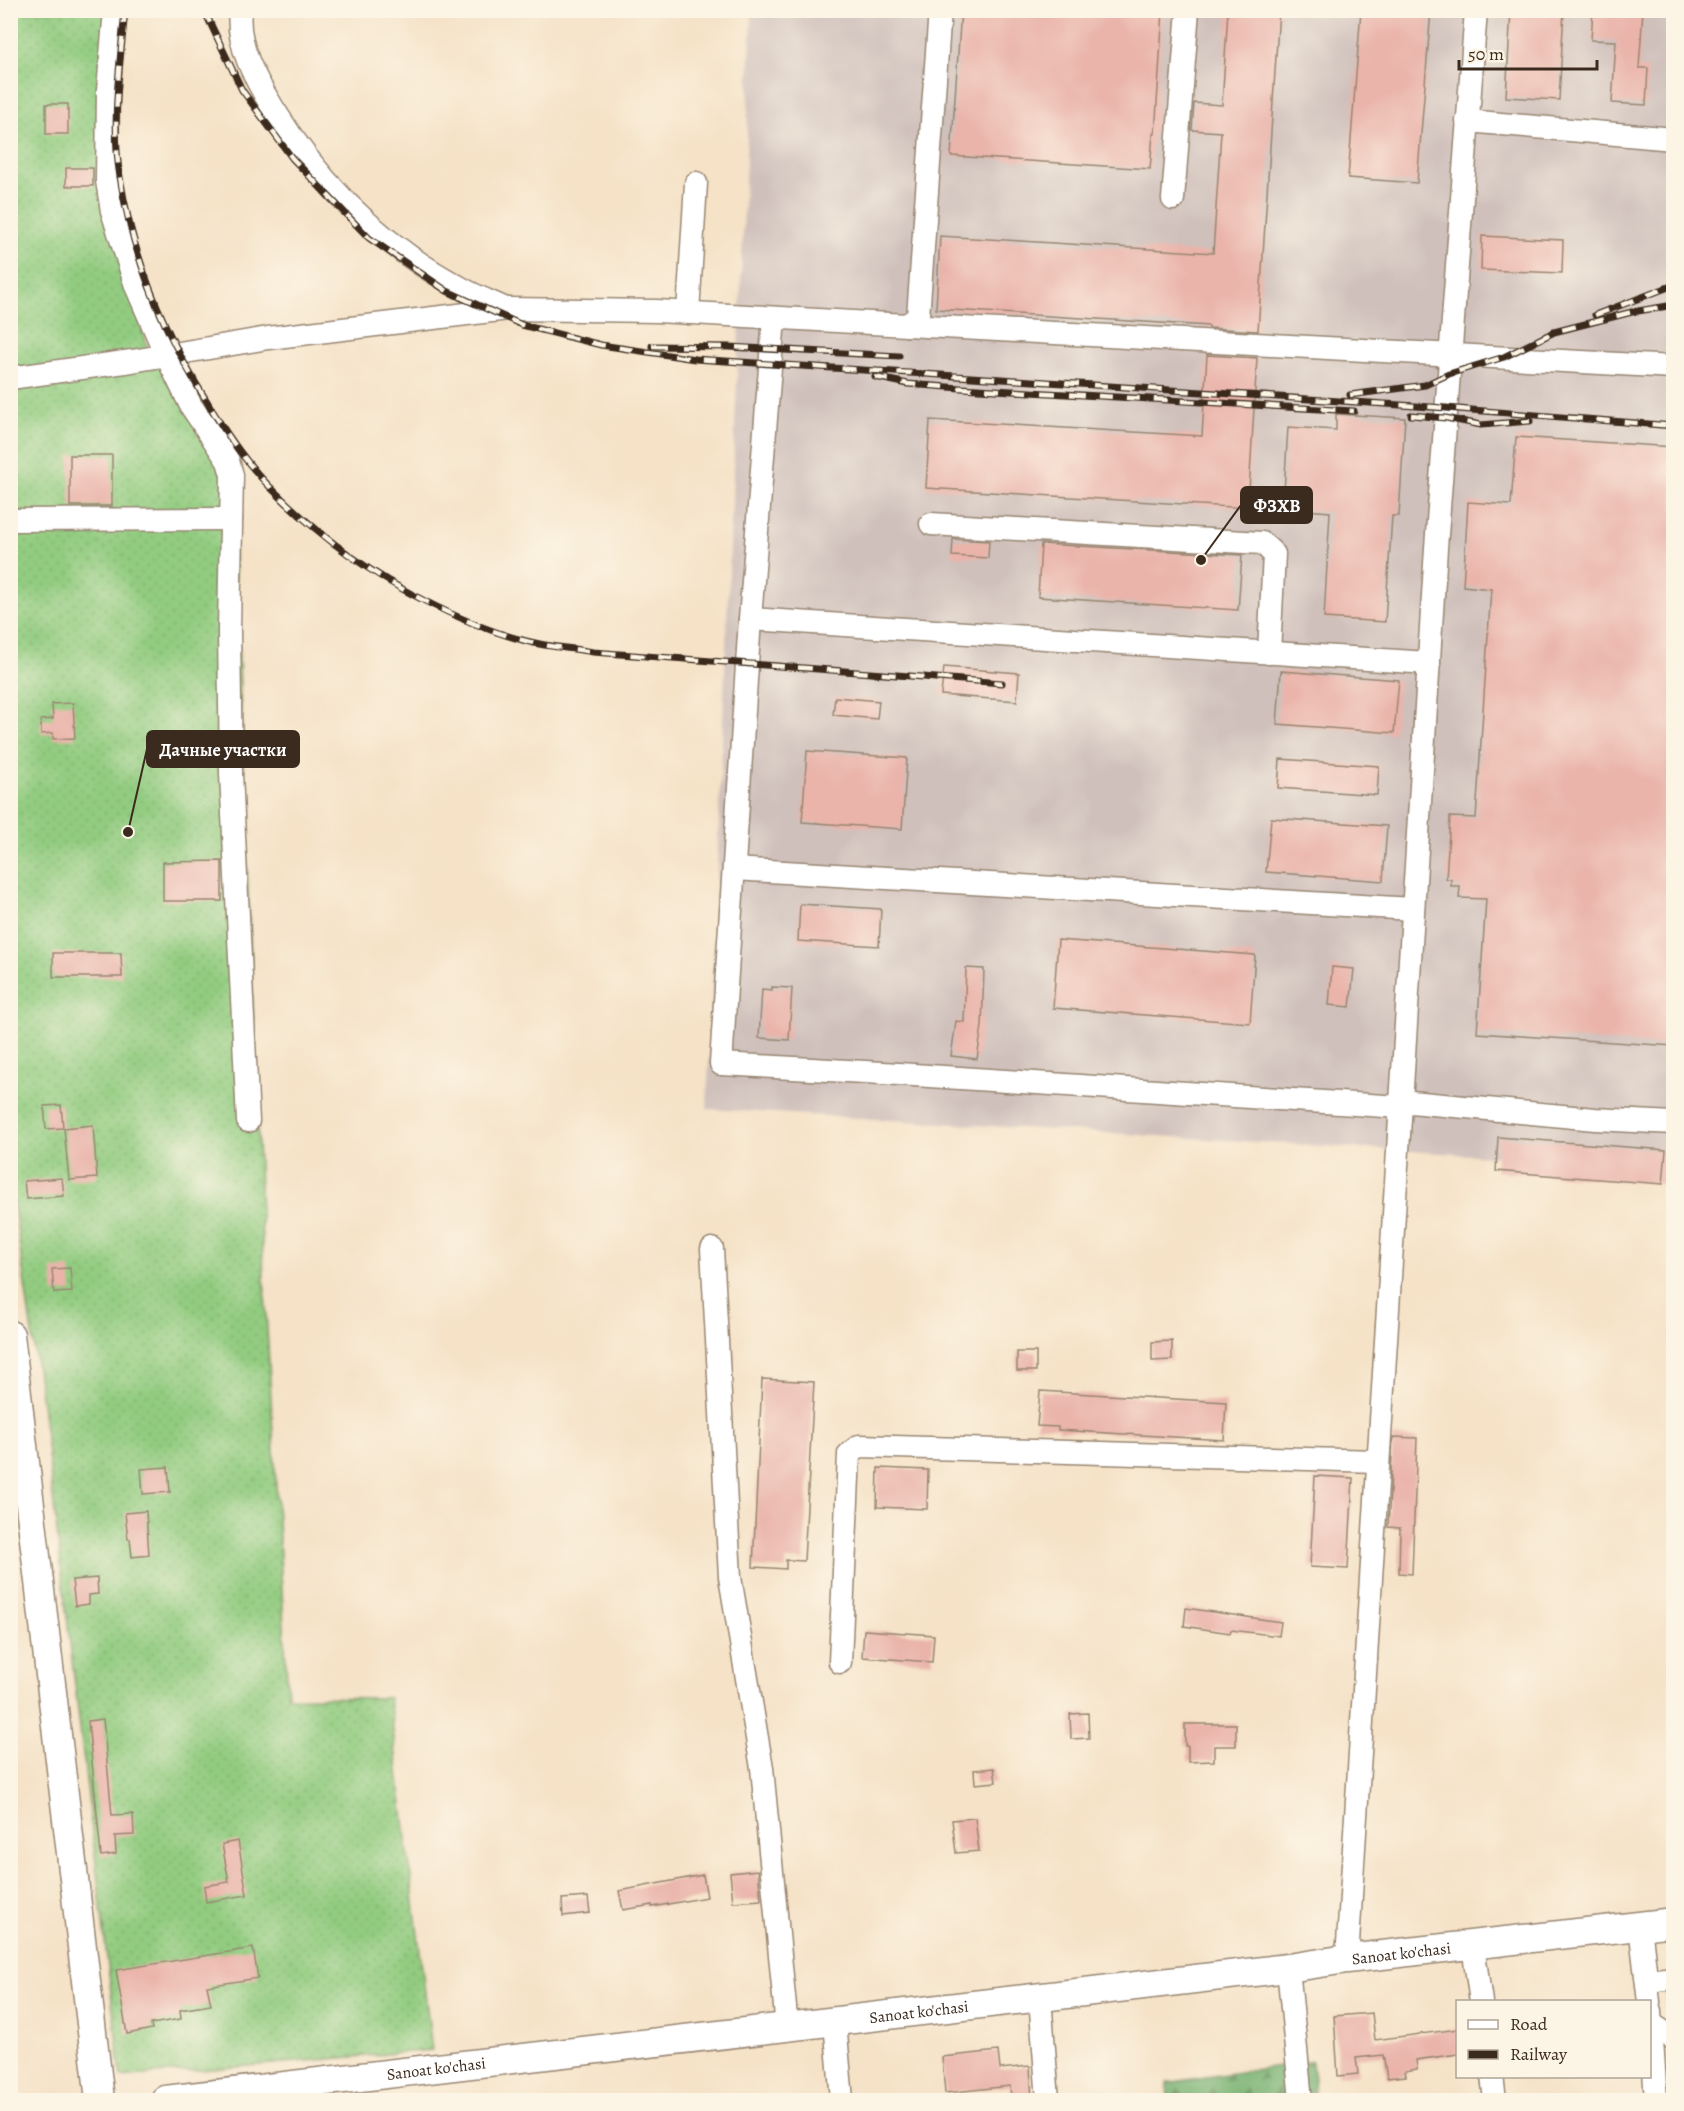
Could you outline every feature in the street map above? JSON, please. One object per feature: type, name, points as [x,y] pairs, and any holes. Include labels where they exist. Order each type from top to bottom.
[{"type":"main road","points":[[10,1335],[16,1428],[100,2100]]},
{"type":"main road","name":"Sanoat ko'chasi","points":[[165,2100],[835,2023],[1347,1959],[1674,1922]]},
{"type":"street","points":[[115,10],[108,90],[107,181],[112,211],[136,286],[166,355],[191,406],[228,461],[232,475],[229,630],[231,774],[248,1121]]},
{"type":"street","points":[[240,10],[243,48],[261,88],[290,136],[328,186],[366,223],[400,251],[461,289],[508,309]]},
{"type":"street","points":[[907,325],[918,317],[940,10]]},
{"type":"street","points":[[1173,199],[1188,10]]},
{"type":"street","points":[[1347,1959],[1429,663],[1476,10]]},
{"type":"street","points":[[1467,121],[1674,139]]},
{"type":"street","points":[[688,313],[696,183]]},
{"type":"street","points":[[10,378],[268,338],[508,309],[688,313],[1674,368]]},
{"type":"street","points":[[774,318],[750,619],[721,1064],[1400,1104],[1674,1123]]},
{"type":"street","points":[[10,520],[231,519]]},
{"type":"street","points":[[931,524],[1262,543],[1274,554],[1269,653]]},
{"type":"street","points":[[750,619],[1429,663]]},
{"type":"street","points":[[734,869],[1413,909]]},
{"type":"street","points":[[712,1249],[730,1577],[762,1768],[787,2028]]},
{"type":"street","points":[[840,1662],[849,1454],[859,1446],[1377,1461]]},
{"type":"street","points":[[1640,1926],[1649,2000]]},
{"type":"street","points":[[1473,1946],[1481,2000]]},
{"type":"street","points":[[1288,1968],[1301,2100]]},
{"type":"street","points":[[1651,2002],[1674,1978]]},
{"type":"street","points":[[1040,1998],[1048,2100]]},
{"type":"street","points":[[1651,2007],[1674,2039]]},
{"type":"street","points":[[835,2023],[842,2100]]},
{"type":"street","points":[[1651,2031],[1656,2100]]},
{"type":"street","points":[[1492,2078],[1495,2100]]},
{"type":"shaded area","points":[[752,11],[1673,11],[1673,1167],[707,1109]]},
{"type":"shaded area","points":[[1668,1969],[1673,1969],[1673,2100],[1665,2039]]},
{"type":"green space","points":[[10,11],[109,11],[104,202],[148,348],[232,486],[262,1241],[288,1697],[389,1698],[432,2050],[121,2077],[42,1404],[10,1179]]},
{"type":"green space","points":[[1312,2061],[1316,2100],[1168,2100],[1167,2083]]},
{"type":"building","points":[[961,10],[1163,10],[1155,134],[1153,134],[1150,169],[951,156]]},
{"type":"building","points":[[1228,10],[1279,10],[1258,331],[936,309],[940,236],[1213,253],[1221,132],[1192,130],[1194,103],[1222,105]]},
{"type":"building","points":[[1361,10],[1431,10],[1417,183],[1348,178]]},
{"type":"building","points":[[1511,10],[1564,10],[1559,100],[1506,97]]},
{"type":"building","points":[[1593,10],[1643,10],[1639,68],[1648,68],[1646,105],[1612,103],[1616,41],[1591,40]]},
{"type":"building","points":[[46,104],[68,104],[68,134],[46,134]]},
{"type":"building","points":[[66,168],[93,168],[93,186],[66,186]]},
{"type":"building","points":[[1482,236],[1563,240],[1562,273],[1481,270]]},
{"type":"building","points":[[1207,355],[1257,358],[1248,508],[926,488],[930,420],[1202,436]]},
{"type":"building","points":[[1336,414],[1405,418],[1399,516],[1392,516],[1385,622],[1324,618],[1330,512],[1283,508],[1288,427],[1336,430]]},
{"type":"building","points":[[1516,437],[1674,447],[1674,1046],[1477,1033],[1486,899],[1459,898],[1460,886],[1451,886],[1451,879],[1446,879],[1450,817],[1476,818],[1491,589],[1463,586],[1468,502],[1511,505]]},
{"type":"building","points":[[70,455],[112,455],[112,506],[70,506]]},
{"type":"building","points":[[953,539],[989,541],[988,558],[952,556]]},
{"type":"building","points":[[1041,544],[1242,555],[1238,610],[1038,597]]},
{"type":"building","points":[[944,667],[1019,673],[1017,701],[941,695]]},
{"type":"building","points":[[1281,671],[1399,680],[1394,733],[1277,724]]},
{"type":"building","points":[[835,697],[879,701],[877,719],[833,715]]},
{"type":"building","points":[[73,703],[75,738],[53,739],[53,733],[41,734],[41,720],[53,719],[52,704]]},
{"type":"building","points":[[807,751],[907,758],[902,829],[802,822]]},
{"type":"building","points":[[1280,759],[1379,766],[1377,795],[1278,788]]},
{"type":"building","points":[[1271,818],[1387,826],[1383,881],[1266,872]]},
{"type":"building","points":[[222,861],[222,901],[163,901],[163,862]]},
{"type":"building","points":[[800,904],[881,909],[879,946],[798,941]]},
{"type":"building","points":[[1058,940],[1255,955],[1250,1023],[1053,1008]]},
{"type":"building","points":[[53,953],[121,953],[122,977],[53,977]]},
{"type":"building","points":[[1332,967],[1354,969],[1350,1007],[1329,1005]]},
{"type":"building","points":[[966,968],[984,969],[982,1026],[977,1059],[951,1056],[956,1021],[964,1022]]},
{"type":"building","points":[[772,987],[792,988],[789,1040],[759,1038],[762,989],[772,990]]},
{"type":"building","points":[[61,1105],[63,1128],[46,1129],[44,1106]]},
{"type":"building","points":[[93,1125],[97,1178],[69,1180],[64,1128]]},
{"type":"building","points":[[1498,1137],[1666,1150],[1663,1184],[1496,1171]]},
{"type":"building","points":[[62,1178],[64,1196],[26,1199],[24,1181]]},
{"type":"building","points":[[70,1268],[72,1292],[54,1293],[52,1269]]},
{"type":"building","points":[[1172,1341],[1172,1360],[1152,1361],[1152,1342]]},
{"type":"building","points":[[1017,1352],[1036,1352],[1036,1371],[1017,1371]]},
{"type":"building","points":[[762,1379],[814,1382],[804,1561],[786,1560],[786,1569],[753,1567]]},
{"type":"building","points":[[1040,1391],[1226,1402],[1224,1440],[1058,1430],[1058,1427],[1037,1426]]},
{"type":"building","points":[[1393,1437],[1417,1438],[1412,1574],[1399,1573],[1400,1528],[1388,1527]]},
{"type":"building","points":[[168,1467],[170,1492],[143,1494],[141,1469]]},
{"type":"building","points":[[878,1468],[928,1470],[927,1509],[877,1507]]},
{"type":"building","points":[[1315,1476],[1353,1478],[1348,1569],[1310,1567]]},
{"type":"building","points":[[146,1511],[149,1555],[132,1557],[125,1513]]},
{"type":"building","points":[[97,1578],[98,1594],[89,1595],[89,1604],[75,1606],[72,1580]]},
{"type":"building","points":[[1186,1608],[1281,1622],[1279,1636],[1231,1630],[1230,1633],[1184,1626]]},
{"type":"building","points":[[864,1630],[934,1635],[932,1662],[862,1657]]},
{"type":"building","points":[[1088,1713],[1089,1738],[1071,1739],[1070,1714]]},
{"type":"building","points":[[103,1719],[112,1815],[133,1814],[134,1835],[115,1836],[116,1854],[101,1856],[88,1721]]},
{"type":"building","points":[[1185,1724],[1236,1724],[1236,1746],[1214,1746],[1214,1761],[1188,1762]]},
{"type":"building","points":[[994,1768],[996,1782],[975,1784],[974,1770]]},
{"type":"building","points":[[975,1818],[979,1851],[956,1853],[952,1820]]},
{"type":"building","points":[[238,1841],[247,1895],[206,1902],[204,1886],[229,1882],[222,1844]]},
{"type":"building","points":[[758,1870],[761,1900],[733,1902],[730,1873]]},
{"type":"building","points":[[703,1875],[707,1897],[623,1910],[619,1891]]},
{"type":"building","points":[[588,1897],[590,1913],[563,1916],[562,1899]]},
{"type":"building","points":[[253,1948],[258,1978],[207,1986],[211,2005],[180,2010],[181,2019],[151,2024],[152,2029],[127,2034],[116,1970]]},
{"type":"building","points":[[1372,2013],[1375,2040],[1456,2029],[1456,2054],[1416,2060],[1417,2069],[1405,2071],[1406,2076],[1387,2078],[1383,2055],[1356,2058],[1358,2074],[1338,2076],[1334,2016]]},
{"type":"building","points":[[998,2051],[1000,2069],[1030,2066],[1032,2100],[1011,2100],[1010,2086],[945,2093],[942,2057]]},
{"type":"railway","points":[[125,10],[117,94],[117,157],[133,237],[152,295],[192,377],[236,446],[270,487],[341,549],[380,576],[434,605],[486,628],[534,643],[593,652],[1002,683]]},
{"type":"railway","points":[[204,10],[242,90],[292,158],[369,238],[447,291],[522,325],[601,345],[695,359],[1446,408],[1674,426]]},
{"type":"railway","points":[[1595,315],[1674,285]]},
{"type":"railway","points":[[1350,395],[1425,385],[1449,374],[1504,357],[1554,332],[1632,312],[1674,305]]},
{"type":"railway","points":[[652,346],[729,347],[899,356]]},
{"type":"railway","points":[[875,377],[908,384],[961,388],[1354,411]]},
{"type":"railway","points":[[1411,415],[1446,418],[1481,425],[1530,421]]},
{"type":"place","name":"ФЗХВ","points":[[1201,560]]},
{"type":"place","name":"Дачные участки","points":[[128,832]]}]
